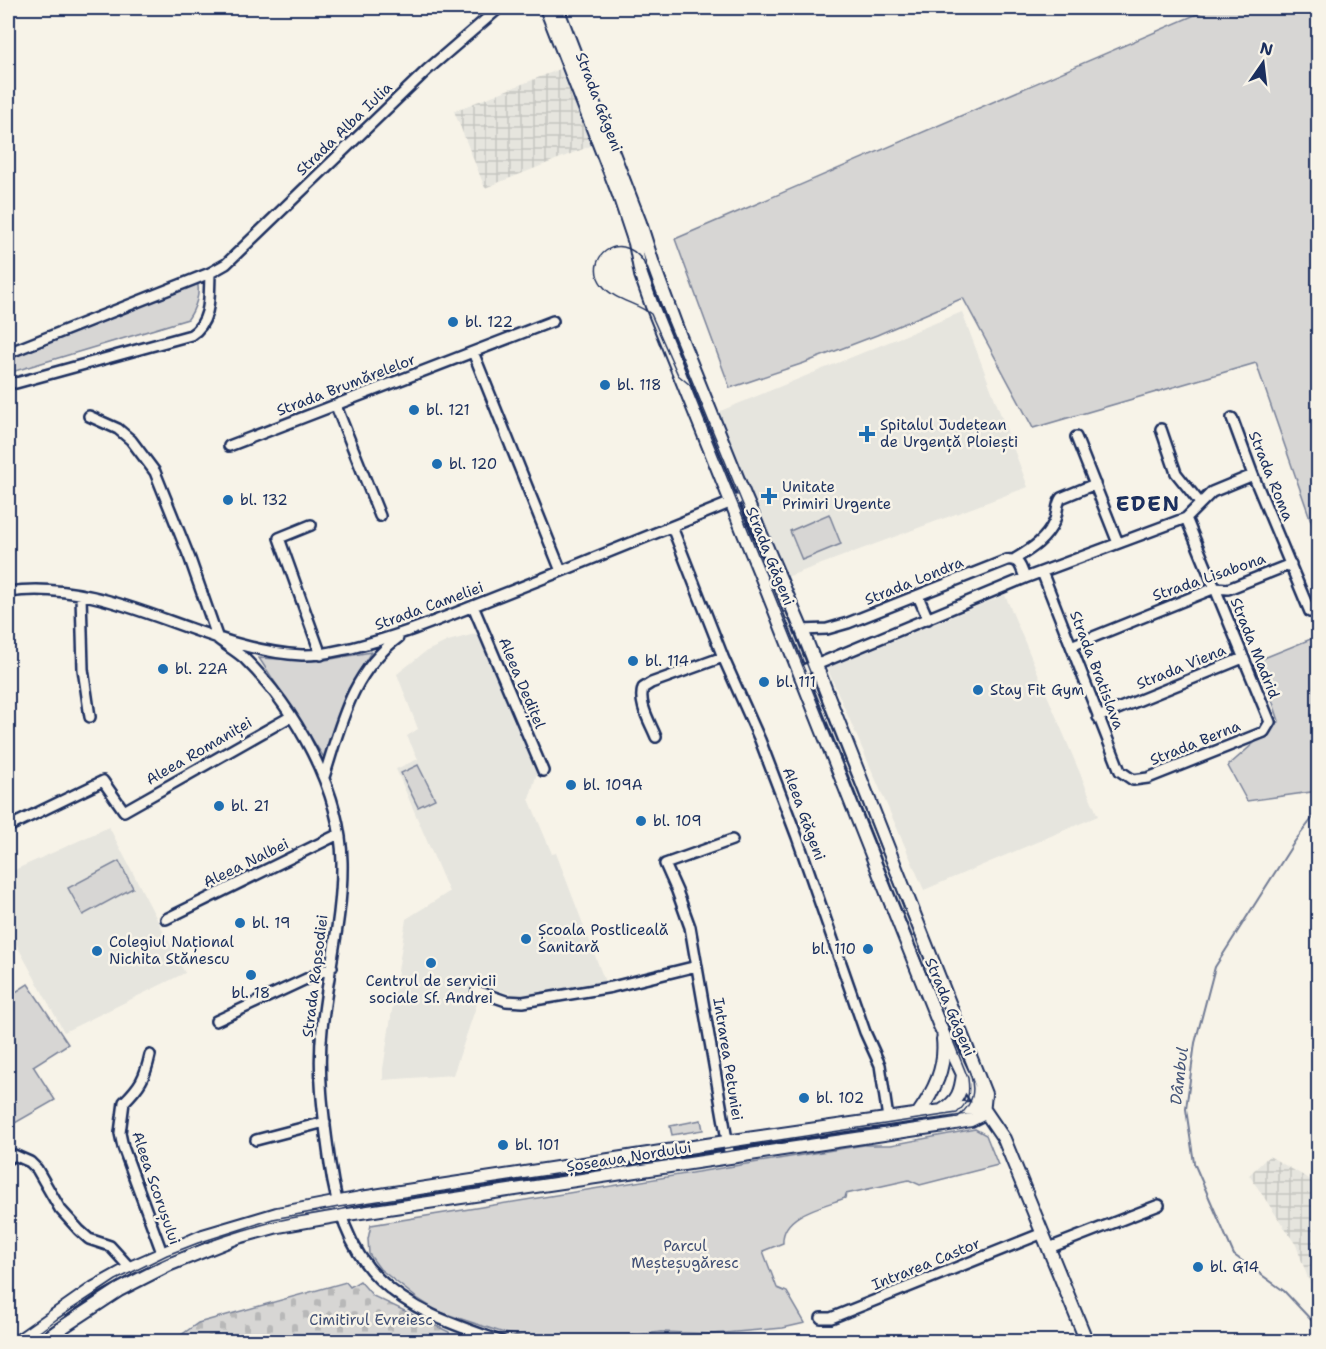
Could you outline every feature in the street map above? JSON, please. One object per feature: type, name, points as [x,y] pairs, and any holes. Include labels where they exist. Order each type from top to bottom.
[{"type":"main road","name":"Strada Găgeni","points":[[546,8],[634,224],[653,264],[745,497],[802,630],[985,1094],[984,1109]]},
{"type":"main road","name":"Strada Găgeni","points":[[557,8],[634,224],[641,275],[652,306],[939,1024],[970,1089],[1004,1139],[1088,1341]]},
{"type":"main road","points":[[918,1114],[934,1090],[942,1066],[943,1041],[939,1024]]},
{"type":"main road","points":[[942,1110],[955,1103],[962,1085],[963,1074]]},
{"type":"main road","name":"Șoseaua Nordului","points":[[17,1341],[85,1294],[130,1268],[203,1236],[250,1221],[337,1202],[667,1152],[674,1145],[718,1137],[726,1142],[942,1110],[973,1107],[984,1109],[981,1117],[971,1120],[278,1226],[238,1237],[168,1265],[118,1290],[40,1341]]},
{"type":"street","name":"Strada Alba Iulia","points":[[8,353],[210,273],[226,264],[427,70],[499,8]]},
{"type":"street","points":[[8,379],[16,383],[191,335],[201,329],[205,321],[210,273]]},
{"type":"street","name":"Strada Brumărelelor","points":[[229,446],[554,321]]},
{"type":"street","points":[[473,352],[561,571]]},
{"type":"street","points":[[336,406],[380,516]]},
{"type":"street","points":[[89,416],[118,429],[131,440],[155,472],[190,559],[218,639]]},
{"type":"street","name":"Strada Roma","points":[[1232,418],[1310,612]]},
{"type":"street","points":[[1161,429],[1176,473],[1200,503]]},
{"type":"street","points":[[1076,437],[1118,543]]},
{"type":"street","points":[[800,672],[1025,578],[1186,518],[1212,492],[1253,475]]},
{"type":"street","name":"Strada Londra","points":[[802,630],[827,629],[848,623],[1007,560],[1015,559],[1042,540],[1053,523],[1061,498],[1095,484]]},
{"type":"street","name":"Strada Cameliei","points":[[8,592],[48,589],[81,595],[132,607],[218,639],[278,652],[321,655],[403,635],[745,497]]},
{"type":"street","name":"Strada Madrid","points":[[1186,518],[1270,722]]},
{"type":"street","points":[[311,525],[279,538],[321,655]]},
{"type":"street","name":"Aleea Găgeni","points":[[672,526],[723,657],[760,740],[797,837],[865,1032],[877,1053],[888,1118]]},
{"type":"street","points":[[1015,559],[1025,578]]},
{"type":"street","name":"Strada Lisabona","points":[[1071,646],[1215,588],[1228,589],[1291,564]]},
{"type":"street","name":"Strada Bratislava","points":[[1042,572],[1120,771],[1126,777]]},
{"type":"street","points":[[81,595],[83,669],[90,717]]},
{"type":"street","points":[[918,596],[928,619]]},
{"type":"street","name":"Aleea Dedițel","points":[[473,606],[543,771]]},
{"type":"street","points":[[324,777],[349,701],[362,675],[379,654],[403,635]]},
{"type":"street","name":"Strada Rapsodiei","points":[[218,639],[243,657],[265,682],[290,717],[324,777],[334,807],[342,863],[332,967],[321,1031],[321,1086],[337,1202],[341,1215],[362,1260],[394,1293],[444,1321],[503,1341]]},
{"type":"street","points":[[656,737],[643,705],[641,695],[643,688],[723,657]]},
{"type":"street","name":"Strada Viena","points":[[1098,717],[1243,658]]},
{"type":"street","name":"Aleea Romaniței","points":[[8,827],[104,781],[124,812],[290,717]]},
{"type":"street","name":"Strada Berna","points":[[1126,777],[1133,780],[1148,778],[1264,732],[1270,722]]},
{"type":"street","name":"Aleea Nalbei","points":[[166,919],[339,834]]},
{"type":"street","name":"Intrarea Petuniei","points":[[730,1157],[690,927],[665,864],[732,840]]},
{"type":"street","points":[[477,991],[506,1001],[523,1002],[612,987],[697,966]]},
{"type":"street","points":[[216,1021],[332,967]]},
{"type":"street","name":"Aleea Scorușului","points":[[150,1056],[146,1075],[137,1089],[124,1102],[120,1133],[161,1253],[168,1265]]},
{"type":"street","points":[[256,1140],[325,1122]]},
{"type":"street","points":[[8,1160],[14,1155],[30,1162],[37,1169],[60,1209],[70,1221],[88,1239],[110,1246],[130,1268]]},
{"type":"street","points":[[1049,1248],[1159,1205]]},
{"type":"street","name":"Intrarea Castor","points":[[821,1318],[831,1318],[1043,1233]]},
{"type":"shaded area","points":[[560,69],[593,145],[485,188],[454,111]]},
{"type":"shaded area","name":"Spitalul Județean de Urgență Ploiești","points":[[962,312],[1028,487],[784,578],[718,412]]},
{"type":"shaded area","points":[[1005,595],[1098,816],[924,890],[827,668]]},
{"type":"shaded area","points":[[479,633],[513,720],[537,773],[529,799],[552,854],[556,853],[605,982],[527,998],[483,986],[453,1075],[383,1080],[406,919],[449,892],[396,769],[418,759],[407,736],[418,729],[397,674],[425,652],[448,641]]},
{"type":"shaded area","name":"Colegiul Național Nichita Stănescu","points":[[109,827],[185,973],[64,1032],[8,929],[8,873]]},
{"type":"shaded area","points":[[1269,1156],[1318,1184],[1318,1306],[1296,1245],[1249,1175]]},
{"type":"green space","points":[[1211,8],[1318,8],[1318,541],[1256,363],[1033,428],[963,298],[877,335],[730,388],[675,239]]},
{"type":"green space","points":[[187,278],[197,281],[198,291],[195,306],[188,319],[15,371],[8,369],[8,349]]},
{"type":"green space","points":[[829,514],[841,544],[802,560],[790,531]]},
{"type":"green space","points":[[1318,636],[1318,791],[1247,801],[1228,766],[1279,721],[1259,660]]},
{"type":"green space","points":[[371,652],[346,693],[325,759],[259,658],[320,661]]},
{"type":"green space","points":[[418,765],[435,799],[418,807],[401,773]]},
{"type":"green space","points":[[119,861],[133,888],[83,915],[68,888]]},
{"type":"green space","points":[[28,984],[68,1044],[33,1066],[55,1100],[8,1127],[8,997]]},
{"type":"green space","points":[[701,1120],[703,1130],[672,1135],[670,1126]]},
{"type":"green space","name":"Parcul Meșteșugăresc","points":[[975,1129],[986,1135],[998,1165],[920,1185],[909,1180],[846,1194],[845,1198],[796,1218],[784,1233],[783,1243],[763,1251],[777,1288],[787,1292],[805,1323],[783,1328],[713,1334],[661,1332],[581,1342],[541,1341],[504,1333],[437,1311],[380,1269],[369,1254],[368,1239],[371,1225],[864,1145],[891,1145]]},
{"type":"green space","name":"Cimitirul Evreiesc","points":[[360,1281],[373,1296],[449,1332],[450,1338],[446,1342],[173,1341],[198,1323],[346,1282],[350,1287]]},
{"type":"waterway","name":"Dâmbul","points":[[1318,811],[1295,841],[1215,967],[1195,1043],[1186,1109],[1194,1163],[1234,1255],[1284,1291],[1314,1323],[1318,1331]]},
{"type":"tram line","points":[[26,1342],[116,1280],[167,1255],[273,1219],[957,1113],[964,1105],[969,1093],[968,1078],[690,385],[678,375],[651,314],[613,295],[603,286],[597,276],[597,266],[606,251],[614,247],[624,247],[633,251],[643,261],[763,554],[970,1073],[973,1086],[970,1102],[958,1117],[349,1208],[272,1222],[233,1233],[155,1263],[85,1303],[31,1342]]},
{"type":"place","name":"bl. 122","points":[[453,322]]},
{"type":"place","name":"bl. 118","points":[[605,385]]},
{"type":"place","name":"bl. 121","points":[[414,410]]},
{"type":"place","name":"Spitalul Județean de Urgență Ploiești","points":[[867,434]]},
{"type":"place","name":"bl. 120","points":[[437,464]]},
{"type":"place","name":"Unitate Primiri Urgente","points":[[769,496]]},
{"type":"place","name":"bl. 132","points":[[228,500]]},
{"type":"place","name":"bl. 114","points":[[633,661]]},
{"type":"place","name":"bl. 22A","points":[[163,669]]},
{"type":"place","name":"bl. 111","points":[[764,682]]},
{"type":"place","name":"Stay Fit Gym","points":[[978,690]]},
{"type":"place","name":"bl. 109A","points":[[571,785]]},
{"type":"place","name":"bl. 21","points":[[219,806]]},
{"type":"place","name":"bl. 109","points":[[641,821]]},
{"type":"place","name":"bl. 19","points":[[240,923]]},
{"type":"place","name":"Școala Postliceală Sanitară","points":[[526,939]]},
{"type":"place","name":"bl. 110","points":[[868,949]]},
{"type":"place","name":"Colegiul Național Nichita Stănescu","points":[[97,951]]},
{"type":"place","name":"Centrul de servicii sociale Sf. Andrei","points":[[431,963]]},
{"type":"place","name":"bl. 18","points":[[251,975]]},
{"type":"place","name":"bl. 102","points":[[804,1098]]},
{"type":"place","name":"bl. 101","points":[[503,1145]]},
{"type":"place","name":"bl. G14","points":[[1198,1267]]},
{"type":"district","name":"EDEN","points":[[1148,504]]}]
